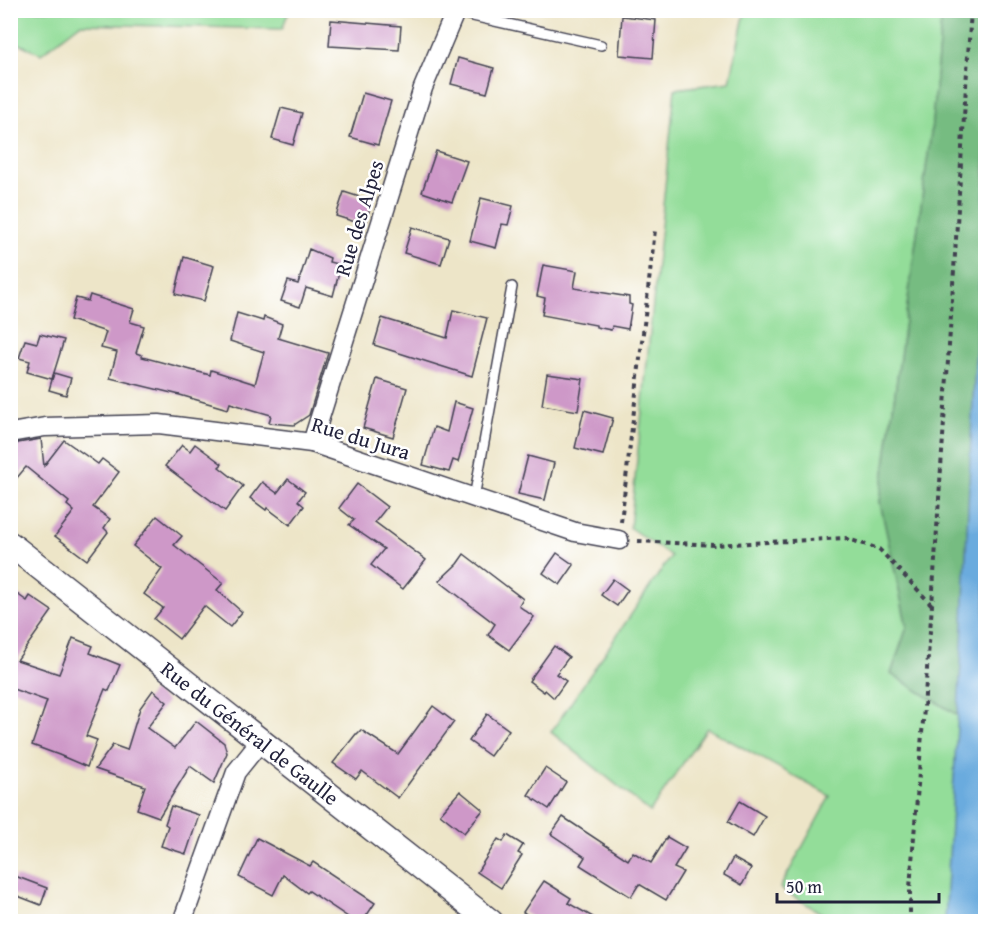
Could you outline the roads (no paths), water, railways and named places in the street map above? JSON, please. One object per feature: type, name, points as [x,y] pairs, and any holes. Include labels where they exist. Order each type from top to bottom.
[{"type":"street","name":"Rue des Alpes","points":[[312,443],[423,88],[456,11]]},
{"type":"street","name":"Rue du Jura","points":[[10,433],[45,427],[159,424],[312,443],[575,531],[619,540]]},
{"type":"street","name":"Rue du Général de Gaulle","points":[[10,544],[490,921]]},
{"type":"street","points":[[182,921],[236,772],[261,741]]},
{"type":"lane","points":[[456,11],[601,45]]},
{"type":"lane","points":[[474,498],[512,287]]},
{"type":"water","points":[[985,185],[985,921],[945,921],[962,646]]}]
